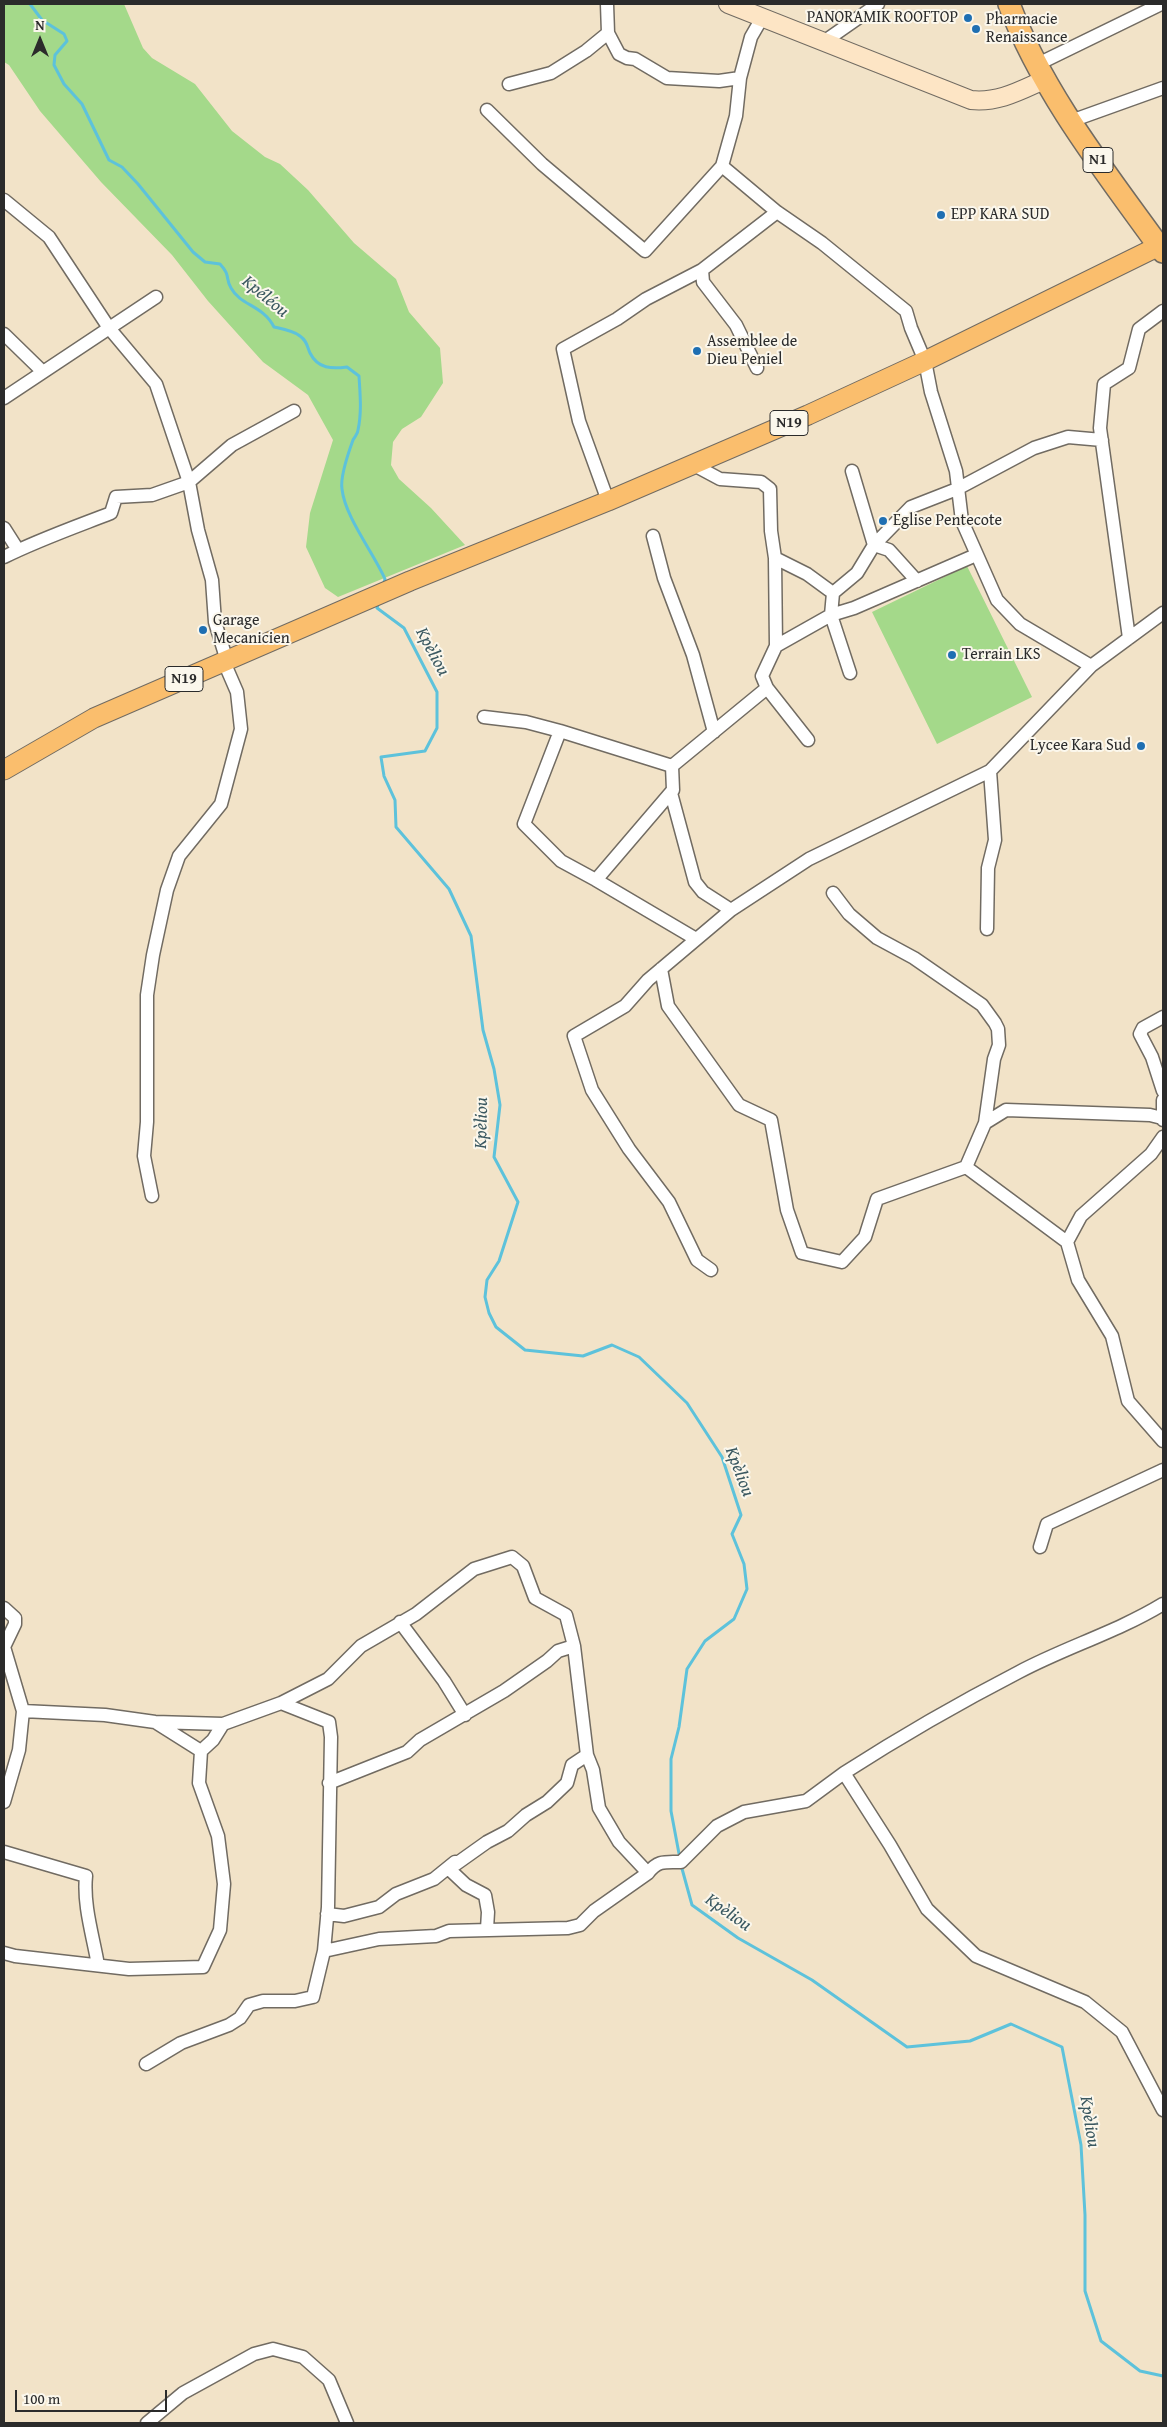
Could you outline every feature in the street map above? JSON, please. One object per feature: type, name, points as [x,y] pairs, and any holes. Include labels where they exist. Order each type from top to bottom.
[{"type":"highway","name":"N1","points":[[1009,4],[1042,71],[1071,121],[1161,249]]},
{"type":"main road","points":[[728,4],[971,100],[987,102],[1001,98],[1042,71]]},
{"type":"main road","name":"N19","points":[[4,770],[94,718],[410,581],[608,501],[808,415],[1161,249]]},
{"type":"street","points":[[607,4],[608,33],[619,54],[635,59],[667,78],[719,81],[740,78]]},
{"type":"street","points":[[825,41],[878,4]]},
{"type":"street","points":[[1042,71],[1161,4]]},
{"type":"street","points":[[487,110],[542,164],[645,251],[722,166],[736,116],[740,78],[751,37],[762,18]]},
{"type":"street","points":[[509,84],[551,73],[586,51],[608,33]]},
{"type":"street","points":[[1071,121],[1163,88]]},
{"type":"street","points":[[722,166],[777,212],[822,243],[906,311],[925,361],[931,392],[956,471],[956,489],[962,521],[997,600],[1020,624],[1091,666]]},
{"type":"street","points":[[4,200],[49,237],[109,328],[156,384],[189,482],[198,530],[212,580],[215,622],[237,692],[241,729],[221,804],[179,856],[167,890],[153,956],[147,995],[147,1122],[144,1156],[152,1196]]},
{"type":"street","points":[[608,501],[579,421],[562,350],[617,319],[646,299],[702,270],[777,212]]},
{"type":"street","points":[[702,270],[703,282],[736,325],[757,368]]},
{"type":"street","points":[[4,398],[156,297]]},
{"type":"street","points":[[1129,638],[1100,428],[1104,384],[1129,368],[1139,329],[1163,311]]},
{"type":"street","points":[[4,334],[43,372]]},
{"type":"street","points":[[4,557],[111,513],[116,497],[152,495],[189,482],[232,445],[294,411]]},
{"type":"street","points":[[850,673],[831,614],[833,593],[857,573],[874,545],[911,506],[956,489],[1034,448],[1068,437],[1102,440]]},
{"type":"street","points":[[692,464],[720,479],[761,482],[768,486],[772,493],[771,531],[775,558],[776,646],[762,676],[767,688],[808,740]]},
{"type":"street","points":[[852,471],[874,545]]},
{"type":"street","points":[[4,528],[18,550]]},
{"type":"street","points":[[653,536],[664,578],[693,655],[714,732]]},
{"type":"street","points":[[874,545],[889,550],[917,581]]},
{"type":"street","points":[[776,646],[831,614],[854,608],[976,555]]},
{"type":"street","points":[[775,558],[807,574],[833,593]]},
{"type":"street","points":[[711,1270],[698,1260],[669,1202],[629,1149],[592,1090],[574,1036],[625,1006],[662,969],[731,910],[809,859],[990,771],[1091,666],[1163,613]]},
{"type":"street","points":[[672,766],[767,688]]},
{"type":"street","points":[[484,717],[526,722],[672,766]]},
{"type":"street","points":[[560,731],[524,824],[561,861],[696,939]]},
{"type":"street","points":[[596,880],[673,790],[672,766]]},
{"type":"street","points":[[987,929],[988,868],[995,840],[990,771]]},
{"type":"street","points":[[670,793],[695,882],[702,892],[731,910]]},
{"type":"street","points":[[662,969],[668,1006],[739,1105],[772,1120],[787,1210],[802,1253],[842,1262],[865,1237],[878,1199],[966,1167],[984,1123],[994,1059],[999,1045],[998,1029],[982,1004],[914,958],[878,938],[849,914],[833,893]]},
{"type":"street","points":[[1163,1017],[1143,1028],[1140,1034],[1152,1057],[1163,1091]]},
{"type":"street","points":[[984,1123],[1006,1110],[1150,1115],[1162,1119],[1163,1100]]},
{"type":"street","points":[[1067,1242],[1081,1216],[1151,1154],[1163,1137]]},
{"type":"street","points":[[966,1167],[1067,1242],[1078,1280],[1112,1336],[1128,1401],[1163,1441]]},
{"type":"street","points":[[1040,1547],[1047,1524],[1163,1470]]},
{"type":"street","points":[[23,1711],[105,1715],[155,1722],[223,1724],[281,1703],[328,1679],[361,1646],[416,1614],[474,1568],[512,1557],[523,1566],[535,1598],[566,1615],[574,1646],[587,1755],[593,1770],[599,1808],[619,1842],[648,1873]]},
{"type":"street","points":[[324,1951],[379,1939],[436,1936],[449,1931],[568,1928],[580,1925],[594,1911],[648,1873],[655,1864],[661,1861],[681,1862],[717,1826],[744,1812],[806,1801],[844,1773],[899,1738],[1020,1672],[1139,1619],[1163,1604]]},
{"type":"street","points":[[4,1608],[15,1618],[15,1624],[4,1647],[23,1711],[19,1750],[4,1802]]},
{"type":"street","points":[[400,1622],[444,1681],[465,1715]]},
{"type":"street","points":[[329,1783],[407,1752],[420,1740],[465,1715],[547,1662],[558,1650],[574,1646]]},
{"type":"street","points":[[146,2064],[181,2043],[229,2025],[240,2018],[249,2005],[263,2000],[295,2001],[313,1997],[324,1951],[331,1737],[328,1722],[281,1703]]},
{"type":"street","points":[[155,1722],[201,1751]]},
{"type":"street","points":[[4,1953],[15,1956],[129,1969],[203,1967],[220,1930],[224,1884],[218,1836],[199,1784],[201,1751],[213,1740],[223,1724]]},
{"type":"street","points":[[326,1914],[344,1916],[379,1907],[396,1894],[434,1879],[487,1842],[508,1831],[526,1815],[547,1802],[567,1783],[572,1765],[587,1755]]},
{"type":"street","points":[[844,1773],[890,1845],[927,1909],[976,1956],[1085,2002],[1122,2032],[1163,2110]]},
{"type":"street","points":[[449,1869],[468,1848]]},
{"type":"street","points":[[4,1852],[86,1876],[84,1897],[90,1917],[98,1965]]},
{"type":"street","points":[[449,1869],[466,1885],[486,1895],[488,1929]]},
{"type":"street","points":[[148,2423],[183,2393],[254,2354],[273,2349],[303,2357],[329,2380],[347,2423]]},
{"type":"green space","points":[[4,4],[124,4],[143,48],[152,58],[195,84],[232,131],[265,157],[280,164],[308,190],[354,243],[396,279],[409,312],[440,348],[443,383],[421,417],[402,429],[393,442],[391,465],[399,479],[431,508],[465,545],[338,597],[325,588],[306,547],[310,513],[333,440],[308,395],[263,362],[208,301],[172,255],[101,182],[40,111],[9,65],[4,62]]},
{"type":"green space","name":"Terrain LKS","points":[[967,566],[1032,697],[937,744],[872,612]]},
{"type":"waterway","name":"Kpéléou","points":[[30,4],[42,20],[64,34],[67,41],[55,55],[54,65],[64,84],[82,104],[109,160],[122,167],[138,184],[193,252],[205,262],[220,264],[226,271],[231,288],[240,299],[264,314],[274,327],[298,334],[305,342],[313,358],[321,365],[331,368],[347,367],[359,376],[358,433],[353,440],[345,464],[342,489],[348,511],[385,579],[383,586]]},
{"type":"waterway","name":"Kpèliou","points":[[379,601],[377,608],[404,628],[437,692],[437,728],[425,751],[381,757],[384,776],[395,800],[396,827],[449,889],[471,936],[483,1030],[494,1069],[500,1105],[494,1157],[518,1202],[499,1261],[487,1280],[485,1297],[489,1313],[496,1327],[525,1350],[583,1356],[612,1345],[639,1357],[687,1403],[722,1457],[741,1515],[732,1534],[744,1564],[747,1589],[734,1619],[705,1641],[687,1669],[679,1727],[671,1759],[671,1811],[680,1859]]},
{"type":"waterway","name":"Kpèliou","points":[[681,1865],[692,1905],[738,1938],[812,1980],[907,2047],[970,2041],[1011,2024],[1062,2047],[1081,2145],[1085,2215],[1085,2291],[1101,2341],[1140,2371],[1163,2376]]},
{"type":"place","name":"PANORAMIK ROOFTOP","points":[[968,18]]},
{"type":"place","name":"Pharmacie Renaissance","points":[[976,29]]},
{"type":"place","name":"EPP KARA SUD","points":[[941,215]]},
{"type":"place","name":"Assemblee de Dieu Peniel","points":[[697,351]]},
{"type":"place","name":"Eglise Pentecote","points":[[883,521]]},
{"type":"place","name":"Garage Mecanicien","points":[[203,630]]},
{"type":"place","name":"Terrain LKS","points":[[952,655]]},
{"type":"place","name":"Lycee Kara Sud","points":[[1141,746]]}]
